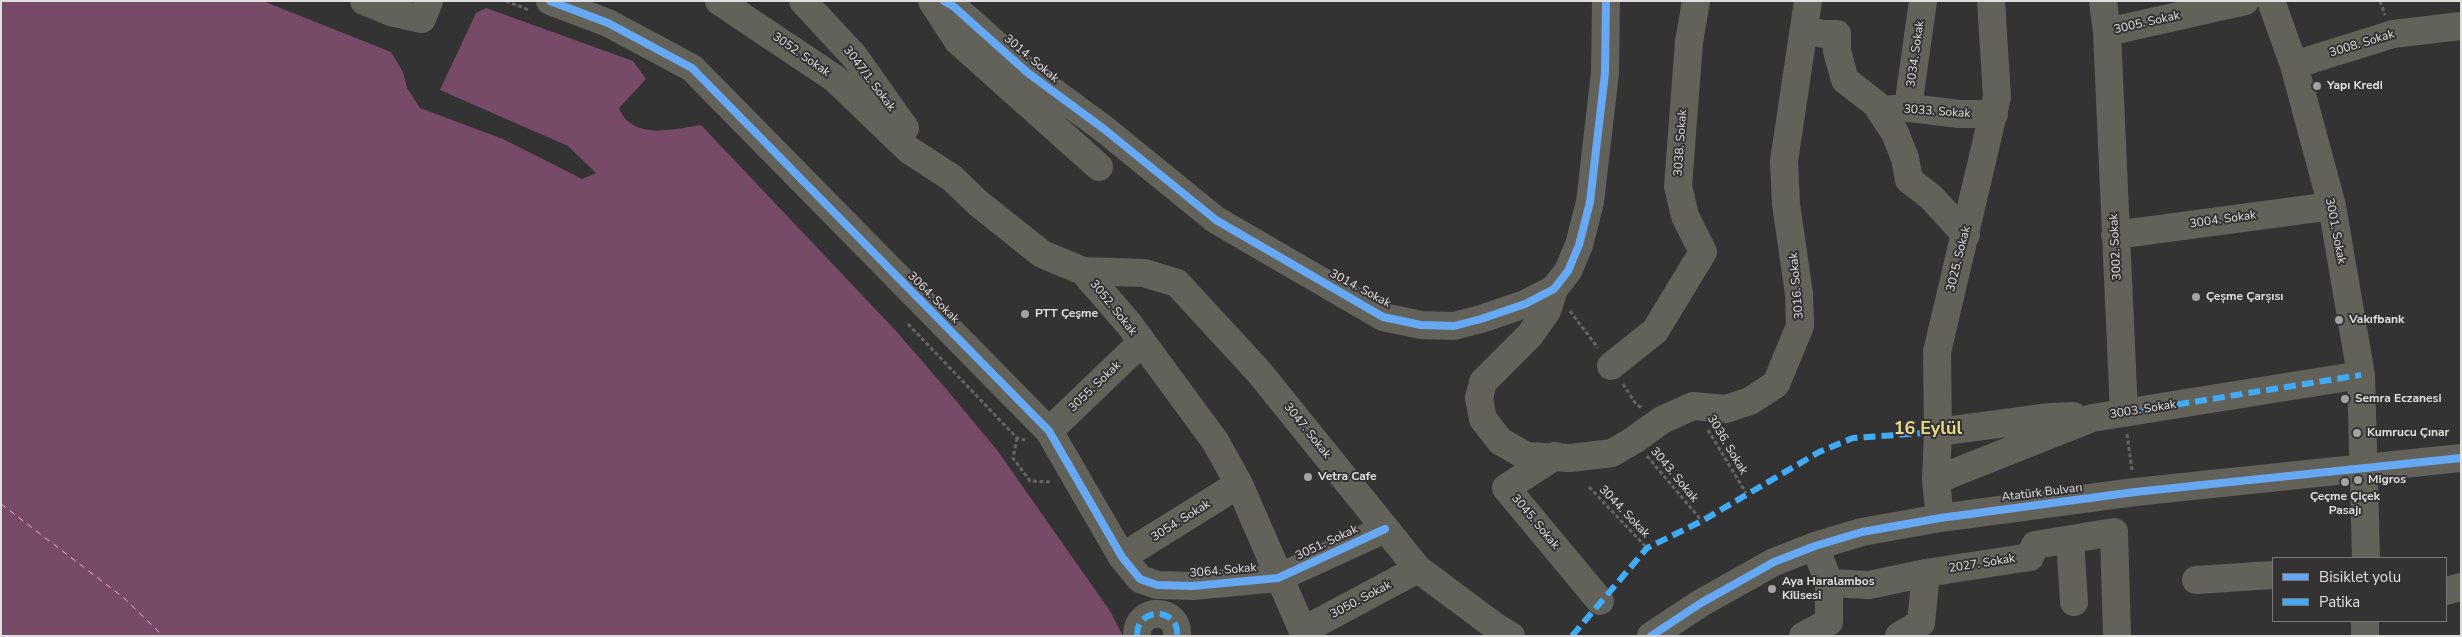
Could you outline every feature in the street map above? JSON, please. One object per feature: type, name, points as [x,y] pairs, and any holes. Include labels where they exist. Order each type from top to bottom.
[{"type":"street","points":[[364,1],[391,12],[422,19],[429,1]]},
{"type":"street","name":"3052. Sokak","points":[[719,1],[834,78],[909,150],[952,178],[978,203],[1042,254],[1083,271],[1129,324],[1141,343],[1215,441],[1239,484],[1278,578],[1304,633]]},
{"type":"street","name":"3047/1. Sokak","points":[[803,1],[854,56],[928,162]]},
{"type":"street","points":[[932,1],[958,41],[1099,167]]},
{"type":"street","name":"3014. Sokak","points":[[944,1],[953,6],[1028,73],[1104,128],[1216,220],[1383,316],[1421,325],[1454,326],[1525,304],[1554,289],[1568,271],[1579,245],[1590,202],[1605,73],[1606,1]]},
{"type":"street","name":"3038. Sokak","points":[[1610,366],[1656,331],[1703,252],[1686,216],[1678,186],[1689,42],[1696,1]]},
{"type":"street","name":"3016. Sokak","points":[[1554,289],[1547,311],[1530,335],[1482,382],[1479,398],[1483,418],[1500,441],[1526,456],[1579,458],[1612,453],[1662,420],[1693,406],[1726,409],[1750,401],[1776,384],[1800,326],[1800,294],[1786,204],[1784,161],[1808,1]]},
{"type":"street","name":"3034. Sokak","points":[[1910,108],[1910,93],[1923,1]]},
{"type":"street","name":"3025. Sokak","points":[[1940,518],[1936,480],[1938,432],[1936,352],[1966,234],[1997,97],[1991,1]]},
{"type":"street","name":"3002. Sokak","points":[[2103,1],[2107,32],[2124,413]]},
{"type":"street","name":"3005. Sokak","points":[[2107,32],[2245,1]]},
{"type":"street","name":"3001. Sokak","points":[[2271,1],[2294,65],[2332,206],[2360,375],[2366,557]]},
{"type":"street","name":"3064. Sokak","points":[[542,6],[608,23],[692,68],[912,294],[1038,436],[1122,557],[1140,579],[1157,585],[1193,586],[1278,578]]},
{"type":"street","name":"3008. Sokak","points":[[2294,65],[2393,34],[2461,26]]},
{"type":"street","points":[[1804,29],[1823,34],[1837,34],[1837,51],[1845,80],[1876,104],[1880,110],[1894,132],[1905,158],[1909,180],[1931,197],[1966,234]]},
{"type":"street","name":"3033. Sokak","points":[[1880,110],[1910,108],[1959,114],[1994,114]]},
{"type":"street","name":"3004. Sokak","points":[[2115,235],[2332,206]]},
{"type":"street","name":"3047. Sokak","points":[[1083,271],[1144,273],[1177,282],[1259,372],[1418,570],[1498,633]]},
{"type":"street","name":"3055. Sokak","points":[[1038,436],[1141,343]]},
{"type":"street","name":"3003. Sokak","points":[[1936,480],[2092,418],[2360,375]]},
{"type":"street","points":[[1938,432],[2050,417],[2092,418]]},
{"type":"street","name":"3045. Sokak","points":[[1554,456],[1506,488],[1600,601]]},
{"type":"street","name":"Atatürk Bulvarı","points":[[1651,636],[1701,603],[1774,562],[1815,546],[1862,532],[1940,518],[2136,492],[2461,458]]},
{"type":"street","name":"3054. Sokak","points":[[1122,557],[1239,484]]},
{"type":"street","name":"3051. Sokak","points":[[1278,578],[1385,529]]},
{"type":"street","name":"2027. Sokak","points":[[1829,584],[1870,585],[1926,573],[2030,557],[2035,545],[2114,532],[2117,636]]},
{"type":"street","points":[[2070,540],[2074,602]]},
{"type":"street","points":[[1813,634],[1829,622],[1829,584],[1815,546]]},
{"type":"street","name":"3050. Sokak","points":[[1304,633],[1418,570]]},
{"type":"street","points":[[1899,636],[1921,623],[1926,573]]},
{"type":"street","points":[[2196,580],[2272,575]]},
{"type":"street","points":[[2447,590],[2461,587]]},
{"type":"street","points":[[1137,636],[1137,630],[1144,618],[1156,613],[1168,616],[1173,620],[1177,636]]},
{"type":"street","points":[[2364,636],[2365,622]]},
{"type":"path","points":[[506,1],[542,6]]},
{"type":"path","points":[[1554,289],[1610,366]]},
{"type":"path","points":[[907,322],[1017,438]]},
{"type":"path","points":[[2124,413],[2136,492]]},
{"type":"path","points":[[1017,438],[1038,436]]},
{"type":"path","points":[[1017,438],[1013,458],[1030,481],[1050,482]]},
{"type":"path","points":[[1050,475],[1050,482],[1056,490]]},
{"type":"shaded area","points":[[1,1],[263,1],[391,52],[403,72],[407,88],[420,108],[503,139],[582,179],[596,173],[568,146],[440,90],[476,13],[486,8],[633,61],[646,79],[619,108],[625,118],[633,125],[643,129],[666,130],[701,125],[896,331],[997,450],[1110,611],[1123,636],[1,636]]},
{"type":"ferry route","points":[[1,504],[124,598],[163,636]]},
{"type":"marked path","points":[[2124,413],[2361,375]]},
{"type":"marked path","points":[[1572,636],[1647,548],[1702,521],[1819,452],[1853,438],[1938,432]]},
{"type":"marked path","points":[[1137,636],[1143,619],[1150,615],[1158,614],[1165,615],[1172,620],[1176,626],[1177,636]]},
{"type":"cycle path","points":[[550,1],[608,23],[692,68],[1049,431],[1122,557],[1140,579],[1157,585],[1193,586],[1278,578],[1385,529]]},
{"type":"cycle path","points":[[944,1],[953,6],[1028,73],[1104,129],[1216,220],[1383,317],[1421,325],[1454,326],[1525,304],[1554,289],[1568,271],[1579,245],[1590,202],[1605,73],[1606,1]]},
{"type":"cycle path","points":[[1651,636],[1701,603],[1774,562],[1815,546],[1862,532],[1940,518],[2135,492],[2461,458]]},
{"type":"place","name":"Yapı Kredi","points":[[2317,86]]},
{"type":"place","name":"Çeșme Çarșısı","points":[[2196,297]]},
{"type":"place","name":"PTT Çeşme","points":[[1025,314]]},
{"type":"place","name":"Vakıfbank","points":[[2339,320]]},
{"type":"place","name":"Semra Eczanesi","points":[[2345,399]]},
{"type":"place","name":"Kumrucu Çınar","points":[[2357,433]]},
{"type":"place","name":"Vetra Cafe","points":[[1308,477]]},
{"type":"place","name":"Migros","points":[[2358,480]]},
{"type":"place","name":"Çeçme Çiçek Pasajı","points":[[2345,482]]},
{"type":"place","name":"Aya Haralambos Kilisesi","points":[[1772,589]]},
{"type":"district","name":"16 Eylül","points":[[1928,430]]}]
